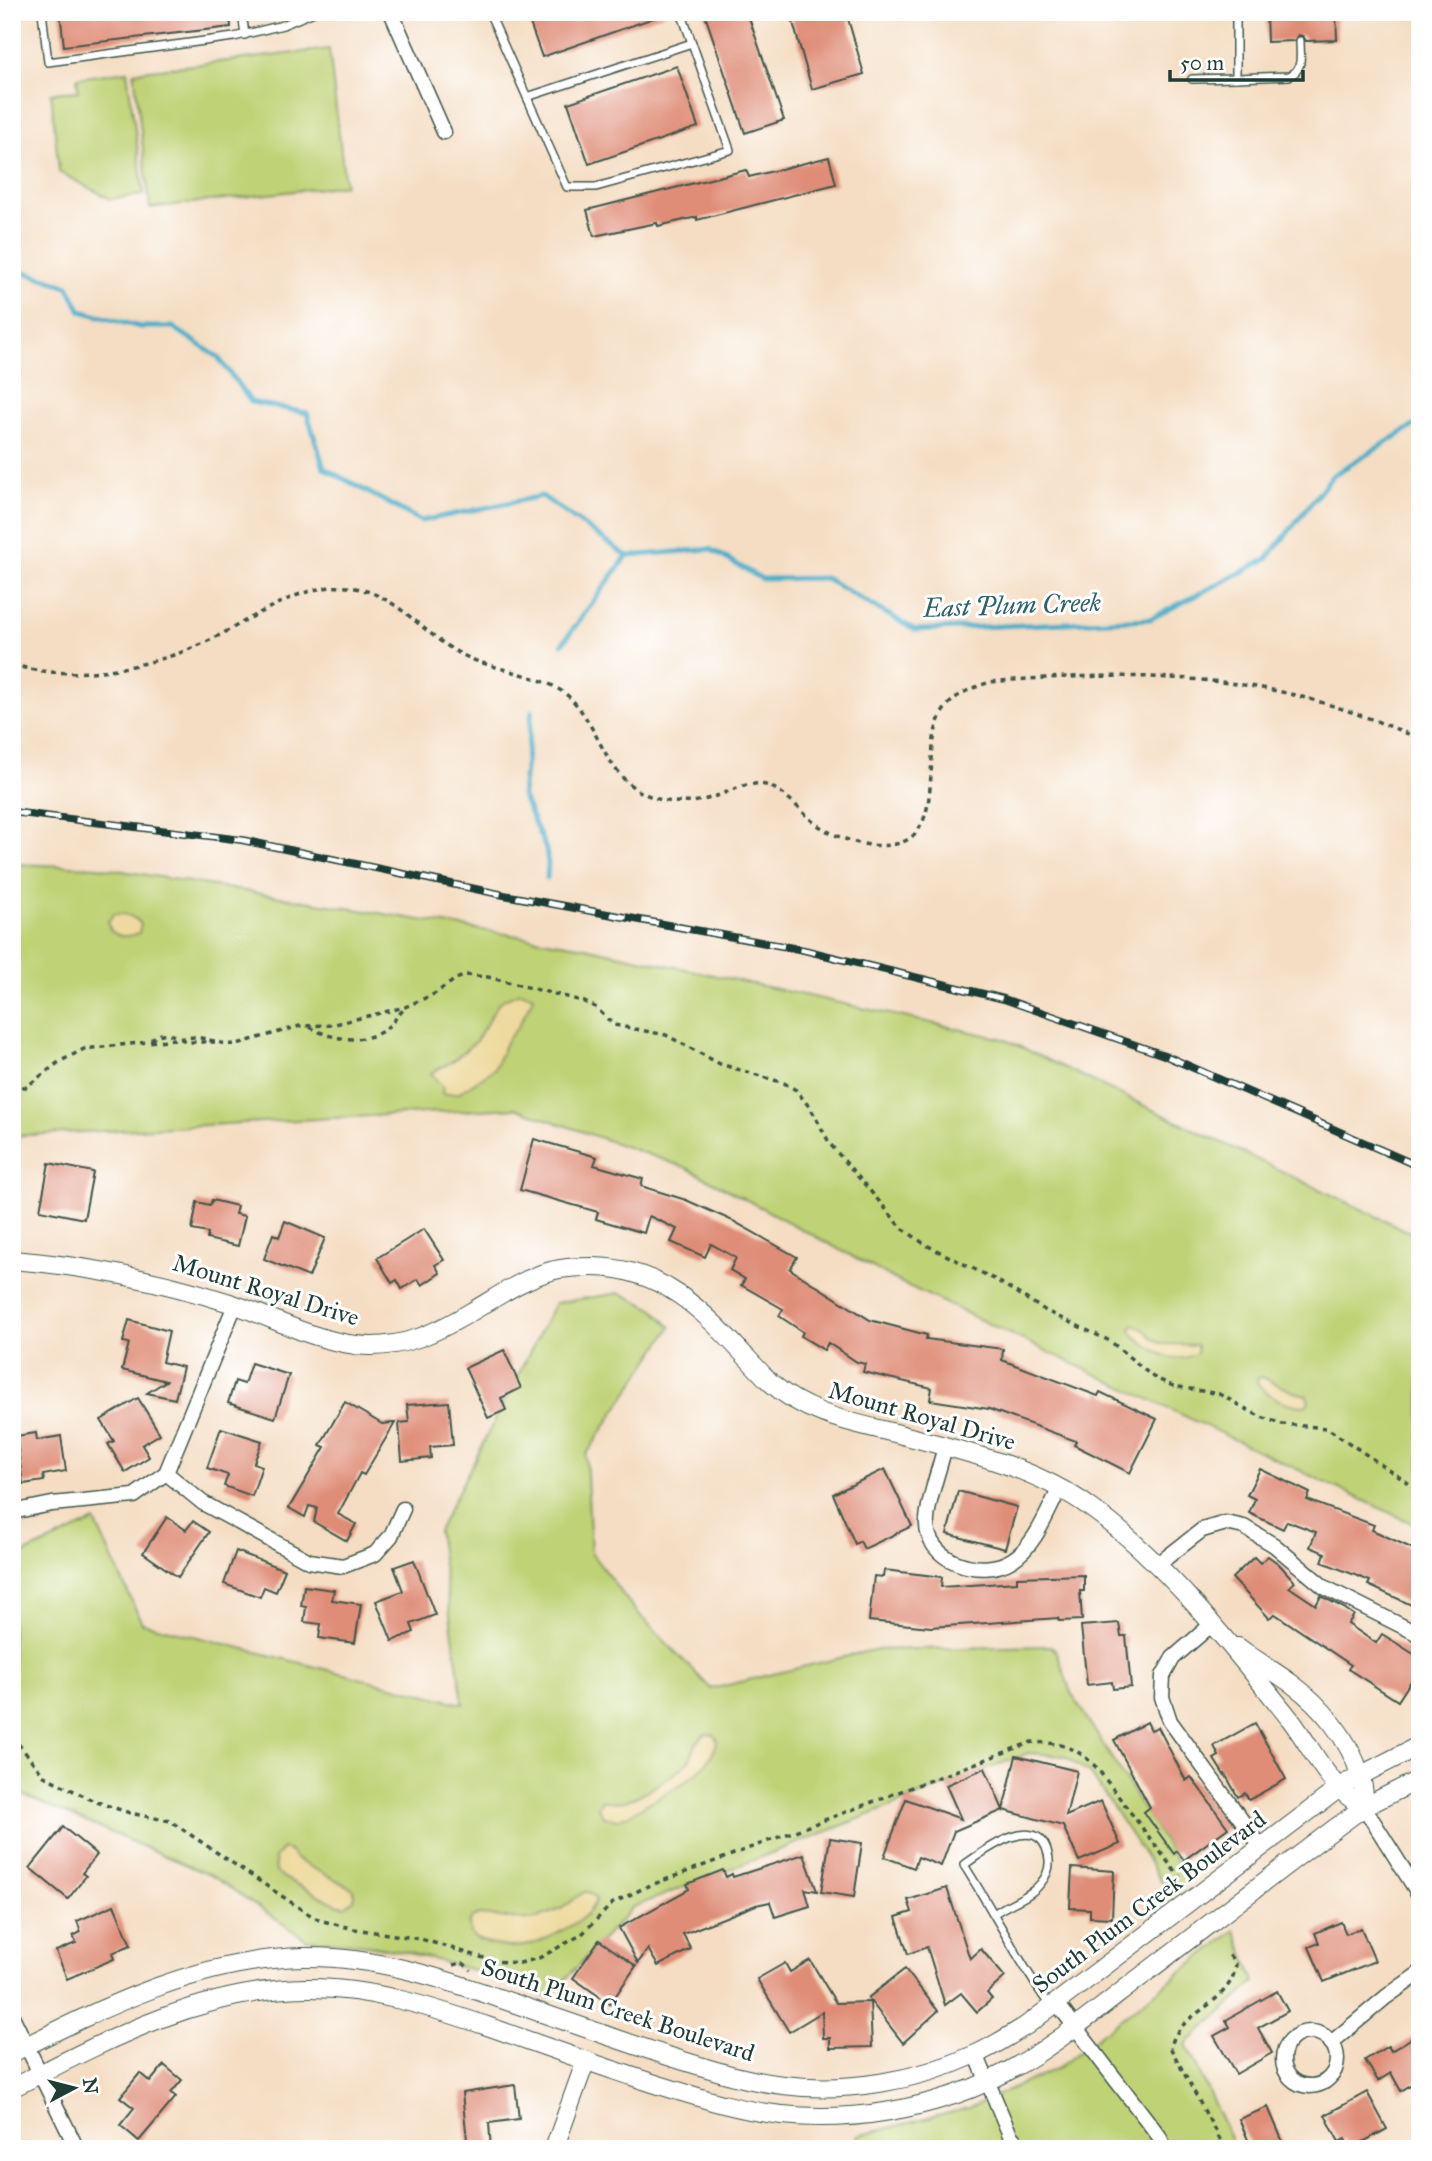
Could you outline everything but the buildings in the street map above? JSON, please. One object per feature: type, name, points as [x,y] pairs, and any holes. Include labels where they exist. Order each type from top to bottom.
[{"type":"street","points":[[391,12],[444,132]]},
{"type":"street","name":"Mount Royal Drive","points":[[12,1260],[79,1267],[160,1282],[235,1305],[336,1342],[355,1345],[388,1346],[431,1334],[519,1284],[553,1270],[588,1267],[624,1269],[656,1280],[688,1301],[769,1382],[799,1403],[836,1419],[1002,1463],[1060,1488],[1090,1506],[1157,1565],[1292,1721],[1338,1788],[1350,1800],[1364,1807]]},
{"type":"street","points":[[12,1512],[52,1504],[134,1496],[166,1473],[235,1305]]},
{"type":"street","points":[[945,1446],[927,1521],[929,1541],[945,1557],[965,1566],[991,1569],[1013,1560],[1031,1542],[1060,1488]]},
{"type":"street","points":[[166,1473],[203,1503],[309,1560],[343,1566],[375,1554],[391,1536],[403,1509]]},
{"type":"street","points":[[1157,1565],[1202,1530],[1226,1523],[1244,1527],[1274,1545],[1324,1587],[1420,1635]]},
{"type":"street","points":[[1211,1625],[1173,1658],[1163,1676],[1162,1697],[1170,1721],[1261,1847]]},
{"type":"street","name":"Mount Royal Drive","points":[[1211,1625],[1316,1705],[1345,1743],[1360,1774],[1364,1807]]},
{"type":"street","name":"South Plum Creek Boulevard","points":[[20,2050],[113,2004],[171,1982],[229,1966],[304,1957],[346,1959],[425,1974],[726,2074],[783,2085],[836,2086],[889,2081],[944,2067],[976,2054],[1027,2025],[1338,1788],[1360,1774],[1420,1745]]},
{"type":"street","points":[[12,2088],[126,2032],[180,2011],[234,1997],[305,1988],[343,1990],[418,2005],[719,2104],[799,2116],[848,2116],[894,2110],[953,2095],[988,2082],[1044,2050],[1364,1807],[1420,1779]]},
{"type":"street","points":[[1364,1807],[1420,1896]]},
{"type":"street","points":[[1331,2042],[1420,1973]]},
{"type":"street","points":[[1054,2005],[1159,2136],[1166,2149]]},
{"type":"street","points":[[12,2016],[20,2050],[40,2074],[77,2149]]},
{"type":"street","points":[[976,2054],[1010,2135],[1023,2149]]},
{"type":"street","points":[[554,2149],[586,2060]]},
{"type":"lane","points":[[41,12],[48,62],[245,35],[284,25],[314,12]]},
{"type":"lane","points":[[242,12],[245,35]]},
{"type":"lane","points":[[489,12],[567,187],[596,187],[730,150],[681,12]]},
{"type":"lane","points":[[1236,12],[1236,78]]},
{"type":"lane","points":[[1192,79],[1289,76],[1296,73],[1300,67],[1300,41]]},
{"type":"lane","points":[[527,97],[692,43]]},
{"type":"lane","points":[[995,1913],[1038,1887],[1046,1875],[1050,1863],[1048,1851],[1042,1840],[1034,1835],[1014,1836],[964,1865],[995,1913],[1006,1938],[1054,2005]]},
{"type":"path","points":[[12,664],[59,672],[101,671],[148,662],[172,656],[206,642],[285,601],[312,591],[337,587],[357,588],[381,596],[402,609],[440,641],[465,656],[544,682],[566,694],[582,711],[617,772],[636,790],[658,800],[676,803],[701,801],[742,786],[767,785],[783,794],[831,834],[874,845],[899,844],[920,829],[929,805],[931,746],[935,726],[944,709],[956,697],[990,682],[1145,677],[1262,688],[1331,706],[1420,739]]},
{"type":"path","points":[[12,1087],[26,1087],[60,1062],[84,1049],[202,1037],[227,1045],[237,1044],[300,1026],[331,1025],[405,1007],[466,975],[488,977],[575,999],[594,1007],[614,1025],[666,1035],[720,1064],[783,1083],[796,1090],[811,1109],[830,1144],[902,1228],[926,1245],[996,1280],[1046,1311],[1110,1341],[1153,1377],[1173,1386],[1219,1394],[1282,1424],[1327,1429],[1420,1491]]},
{"type":"path","points":[[308,1026],[334,1037],[372,1036],[390,1025],[405,1007]]},
{"type":"path","points":[[12,1736],[44,1776],[94,1801],[130,1814],[170,1821],[319,1920],[354,1929],[421,1938],[494,1961],[520,1963],[538,1958],[581,1935],[613,1903],[646,1886],[1032,1742],[1066,1744],[1083,1754],[1097,1768],[1180,1878]]},
{"type":"path","points":[[1225,2149],[1171,2049],[1172,2037],[1194,2016],[1217,2000],[1235,1975],[1236,1964],[1227,1952]]},
{"type":"path","points":[[446,1966],[463,1963],[472,1972]]},
{"type":"green space","points":[[329,49],[345,185],[150,208],[134,72]]},
{"type":"green space","points":[[127,71],[144,195],[110,199],[59,172],[51,93],[78,91],[77,78]]},
{"type":"green space","points":[[12,864],[98,867],[585,947],[1004,1039],[1420,1237],[1420,1527],[902,1283],[687,1168],[515,1108],[12,1136]]},
{"type":"green space","points":[[620,1293],[652,1308],[671,1327],[586,1455],[591,1553],[634,1609],[711,1689],[873,1650],[1051,1646],[1057,1652],[1071,1693],[1188,1880],[1171,1896],[1091,1774],[1064,1756],[1028,1753],[633,1907],[548,1998],[488,1974],[409,1953],[356,1943],[307,1940],[214,1877],[12,1790],[12,1559],[95,1521],[142,1623],[463,1704],[438,1531],[555,1303]]},
{"type":"green space","points":[[1235,1930],[1255,1982],[1186,2044],[1235,2149],[865,2149],[857,2136],[969,2108],[1058,2068]]},
{"type":"sand","points":[[114,914],[135,919],[141,924],[139,933],[123,936],[114,933],[108,921]]},
{"type":"sand","points":[[520,992],[533,996],[532,1000],[518,1027],[507,1040],[494,1069],[459,1093],[442,1094],[443,1088],[431,1073],[453,1061],[476,1041],[498,1004]]},
{"type":"sand","points":[[1134,1325],[1163,1344],[1197,1345],[1197,1353],[1189,1357],[1167,1357],[1134,1335],[1131,1328]]},
{"type":"sand","points":[[1262,1377],[1307,1395],[1309,1402],[1305,1406],[1299,1406],[1271,1396],[1257,1382],[1258,1378]]},
{"type":"sand","points":[[706,1734],[714,1735],[717,1741],[713,1753],[698,1772],[623,1818],[604,1816],[598,1807],[602,1801],[621,1802],[659,1784],[689,1760],[697,1742]]},
{"type":"sand","points":[[283,1849],[290,1851],[297,1860],[354,1889],[354,1900],[345,1906],[336,1904],[282,1877],[276,1872],[275,1858]]},
{"type":"sand","points":[[584,1892],[589,1892],[596,1899],[588,1913],[539,1942],[504,1947],[484,1942],[470,1933],[469,1924],[472,1918],[479,1915],[532,1920],[561,1909]]},
{"type":"waterway","name":"East Plum Creek","points":[[12,268],[68,286],[81,311],[140,327],[173,327],[218,357],[251,402],[307,413],[324,468],[421,521],[542,496],[627,556],[710,549],[762,579],[825,578],[915,630],[1150,619],[1267,559],[1333,475],[1420,422]]},
{"type":"waterway","points":[[562,644],[627,556]]},
{"type":"waterway","points":[[532,711],[522,795],[546,849],[547,878]]},
{"type":"railway","points":[[12,812],[242,840],[504,895],[804,950],[1004,999],[1164,1055],[1420,1167]]}]
